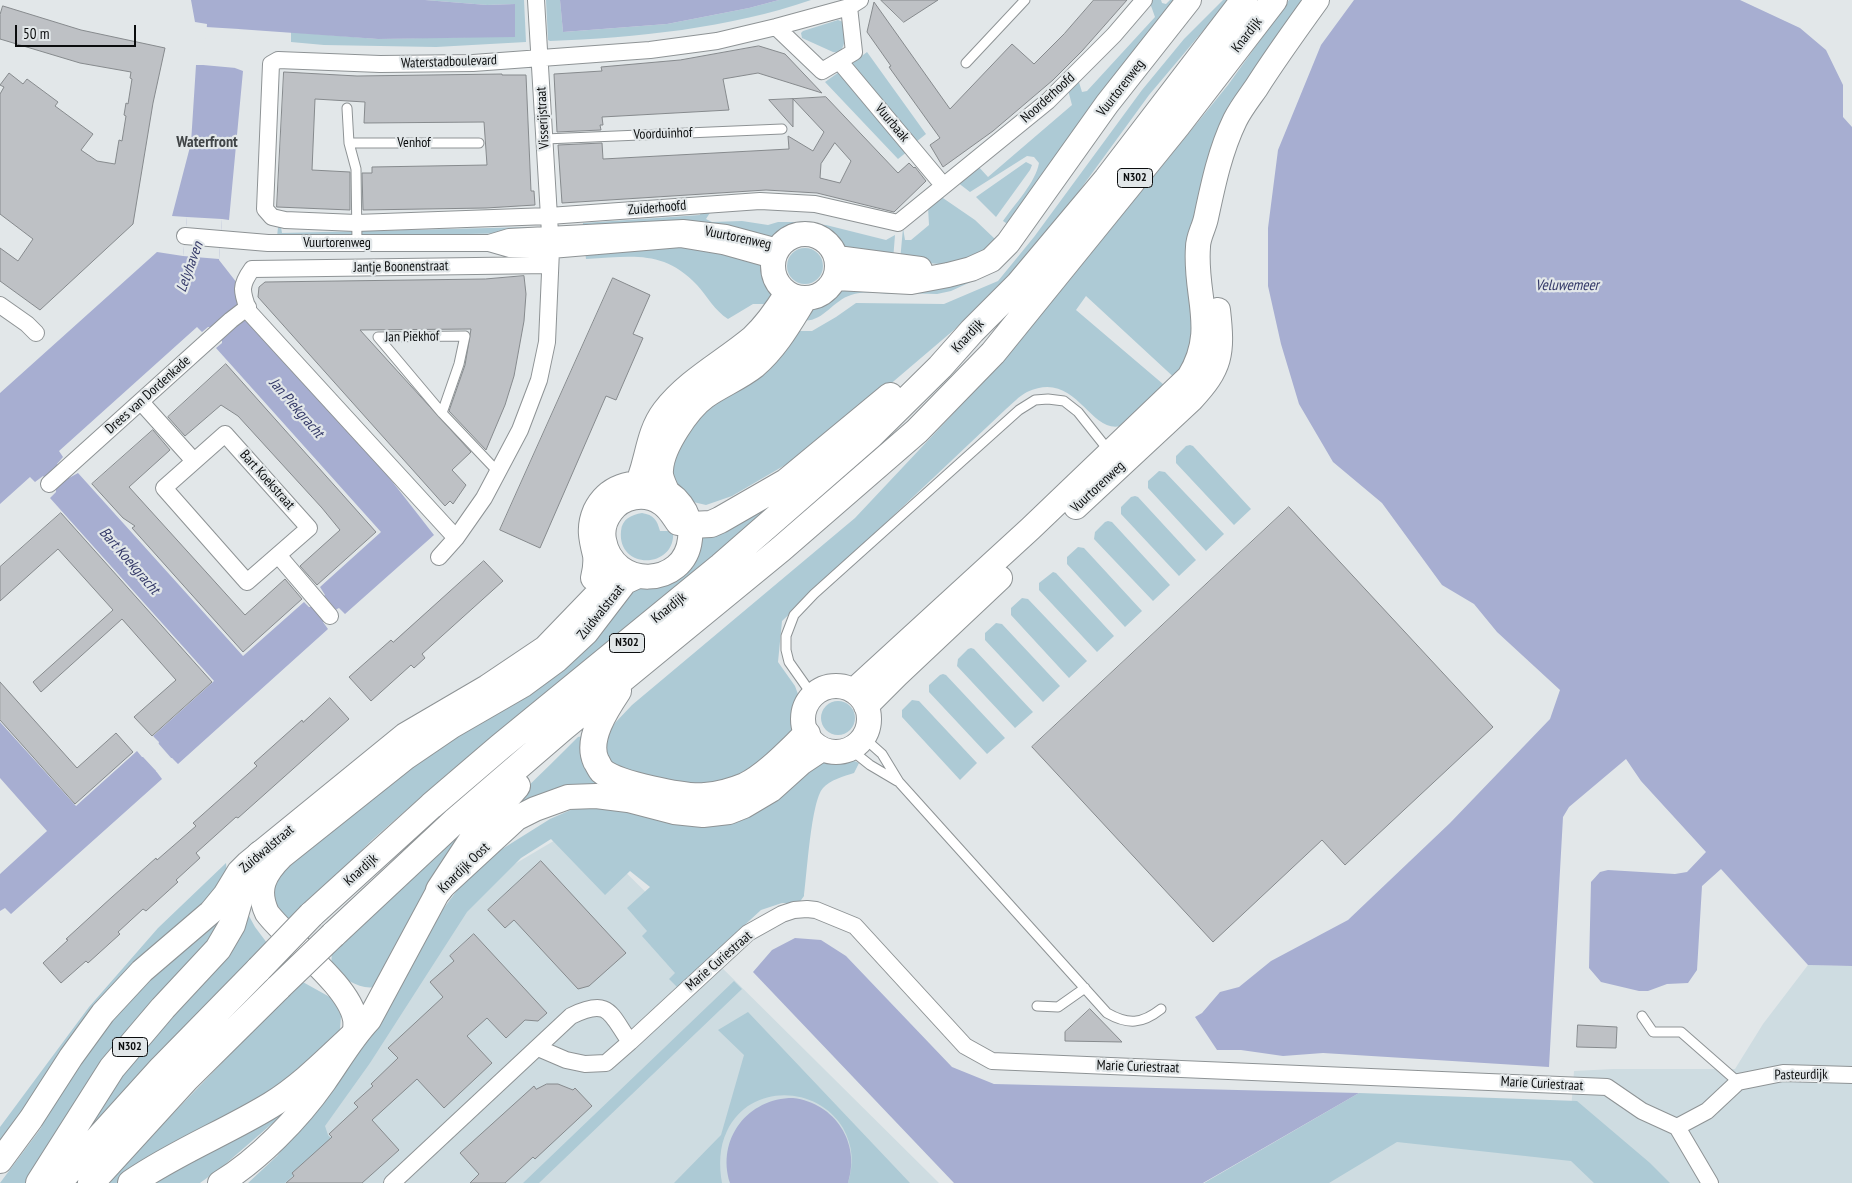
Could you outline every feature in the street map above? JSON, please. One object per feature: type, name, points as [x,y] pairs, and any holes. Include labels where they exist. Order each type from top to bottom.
[{"type":"main road","name":"Knardijk","points":[[58,1183],[162,1068],[311,915],[500,747],[721,566],[805,494],[870,436],[940,367],[1018,284],[1108,179],[1244,0]]},
{"type":"main road","name":"Knardijk","points":[[91,1183],[186,1079],[332,935],[456,820],[564,727],[781,549],[917,431],[993,353],[1171,133],[1274,0]]},
{"type":"main road","name":"N302","points":[[680,508],[700,513],[738,509],[786,482],[893,394],[940,367]]},
{"type":"main road","points":[[630,674],[612,700],[601,721],[593,748],[596,760],[602,771],[614,777],[684,796],[706,796],[727,792],[746,785],[814,741]]},
{"type":"main road","name":"N302","points":[[439,890],[477,832],[564,727]]},
{"type":"main road","name":"N302","points":[[39,1183],[112,1068],[163,1008],[218,949],[232,925],[248,870],[260,854]]},
{"type":"main road","points":[[131,1183],[159,1164],[271,1105],[298,1085],[355,1034]]},
{"type":"street","name":"Visserijstraat","points":[[439,558],[456,538],[484,498],[520,430],[539,380],[547,342],[551,250],[536,0]]},
{"type":"street","name":"Noorderhoofd","points":[[943,185],[1048,101],[1114,36],[1144,0]]},
{"type":"street","name":"Vuurtorenweg","points":[[836,268],[913,267],[948,275],[991,260],[1008,243],[1107,104],[1189,0]]},
{"type":"street","name":"Vuurtorenweg","points":[[860,699],[897,675],[1116,459],[1191,400],[1208,382],[1214,370],[1221,342],[1212,244],[1206,219],[1211,190],[1236,119],[1273,60],[1317,0]]},
{"type":"street","name":"Waterstadboulevard","points":[[356,223],[285,220],[272,217],[266,209],[271,64],[278,60],[380,64],[473,63],[650,50],[716,41],[776,27],[854,3]]},
{"type":"street","points":[[776,27],[822,71],[854,52],[854,3]]},
{"type":"street","name":"Vuurbaak","points":[[840,62],[943,185]]},
{"type":"street","name":"Zuiderhoofd","points":[[356,223],[549,216],[760,201],[815,204],[898,223],[943,185]]},
{"type":"street","name":"Vuurtorenweg","points":[[185,236],[268,243],[489,243],[509,237],[551,250],[683,228],[726,233],[776,253]]},
{"type":"street","points":[[803,233],[818,235],[830,244],[836,268],[828,289],[818,296],[796,296],[778,284],[773,272],[776,253],[789,237],[803,233]]},
{"type":"street","name":"Jantje Boonenstraat","points":[[248,307],[242,292],[243,281],[252,269],[551,250]]},
{"type":"street","points":[[630,489],[657,422],[686,387],[752,337],[774,313],[796,296]]},
{"type":"street","points":[[601,553],[630,574],[638,576],[654,577],[662,575],[681,561],[688,547],[680,508],[662,481],[661,471],[667,447],[686,417],[705,397],[754,367],[774,347],[796,296]]},
{"type":"street","points":[[0,305],[27,324],[36,333]]},
{"type":"street","points":[[248,307],[256,319],[456,538]]},
{"type":"street","name":"Drees van Dordenkade","points":[[49,484],[230,320],[248,307]]},
{"type":"street","points":[[141,402],[194,461]]},
{"type":"street","name":"Bart Koekstraat","points":[[225,434],[308,528],[247,582],[164,488],[194,461],[225,434]]},
{"type":"street","points":[[630,489],[650,484],[680,508]]},
{"type":"street","points":[[630,489],[638,496],[655,499],[668,509],[678,523],[680,508]]},
{"type":"street","name":"Zuidwalstraat","points":[[0,1161],[31,1119],[71,1056],[103,1013],[142,971],[211,912],[239,872],[364,766],[404,735],[517,668],[545,648],[573,619],[593,579],[595,566],[601,553],[590,537],[592,519],[596,510],[607,496],[630,489]]},
{"type":"street","points":[[278,555],[330,616]]},
{"type":"street","name":"Zuidwalstraat","points":[[355,1034],[355,1018],[346,998],[334,982],[267,913],[263,904],[262,893],[263,882],[269,869],[282,856],[405,758],[452,726],[523,685],[557,660],[586,633],[625,582],[638,576]]},
{"type":"street","points":[[832,686],[839,686],[860,699],[869,722],[857,743],[839,752],[814,741],[803,724],[806,704],[812,696],[818,691],[832,686]]},
{"type":"street","name":"Knardijk Oost","points":[[220,1183],[256,1156],[281,1133],[324,1083],[355,1034],[369,1020],[439,890],[518,818],[534,808],[568,797],[596,796],[628,800],[674,812],[703,815],[729,812],[744,806],[771,790],[801,763],[814,741]]},
{"type":"street","name":"Marie Curiestraat","points":[[538,1048],[566,1060],[585,1064],[606,1063],[748,933],[782,914],[794,910],[807,909],[816,910],[855,926],[965,1046],[992,1061],[1607,1087],[1642,1111],[1677,1128]]},
{"type":"street","points":[[392,1183],[571,1016],[586,1010],[601,1008],[610,1012],[630,1042]]},
{"type":"street","name":"Pasteurdijk","points":[[1738,1082],[1783,1073],[1852,1075]]},
{"type":"street","points":[[1710,1183],[1677,1128],[1707,1111],[1738,1082]]},
{"type":"lane","points":[[966,63],[1025,0]]},
{"type":"lane","points":[[347,108],[348,143],[356,168],[357,242]]},
{"type":"lane","name":"Voorduinhof","points":[[545,139],[782,129]]},
{"type":"lane","name":"Venhof","points":[[348,143],[479,143]]},
{"type":"lane","name":"Jan Piekhof","points":[[442,412],[459,364],[465,336],[378,337],[442,412],[498,472]]},
{"type":"lane","points":[[812,696],[790,662],[786,650],[786,636],[794,615],[814,594],[1019,410],[1035,400],[1064,401],[1078,412],[1116,459]]},
{"type":"lane","points":[[857,743],[870,765],[899,782]]},
{"type":"lane","points":[[857,743],[882,754],[899,782],[1107,1013],[1118,1019],[1141,1021],[1162,1009]]},
{"type":"lane","points":[[1038,1006],[1058,1007],[1085,988]]},
{"type":"lane","points":[[1642,1016],[1654,1032],[1681,1032],[1738,1082]]},
{"type":"shaded area","points":[[425,0],[524,0],[526,42],[436,47],[324,45],[291,42],[291,32],[378,39],[515,36],[515,4],[487,5]]},
{"type":"shaded area","points":[[546,0],[560,0],[563,32],[667,24],[749,8],[779,0],[811,0],[748,18],[682,30],[550,41],[548,40]]},
{"type":"shaded area","points":[[1152,0],[1161,0],[1162,3],[1166,4],[1170,0],[1182,0],[999,244],[953,265],[900,261],[903,228],[905,240],[911,240],[929,225],[928,207],[940,196],[975,220],[996,240],[1009,225],[1003,221],[1034,178],[1039,163],[1034,157],[1027,156],[970,192],[957,182],[977,165],[988,177],[1072,105],[1068,90],[1078,79],[1082,92],[1087,91],[1155,17],[1150,3]]},
{"type":"shaded area","points":[[1223,0],[1229,0],[1149,95],[1039,246],[955,329],[874,398],[792,461],[732,496],[706,505],[689,501],[676,491],[668,468],[677,438],[792,331],[812,331],[856,303],[944,304],[998,281],[1034,237],[1142,90],[1184,39]]},
{"type":"shaded area","points":[[1289,0],[1307,0],[1228,116],[1200,316],[1179,382],[1086,296],[1076,310],[1170,390],[1128,423],[1112,426],[1101,422],[1071,395],[1059,389],[1044,387],[1027,392],[1021,396],[782,621],[778,662],[795,686],[799,697],[800,713],[795,734],[782,750],[717,789],[618,770],[607,757],[606,738],[614,724],[632,705],[855,518],[951,416],[1062,289],[1228,85]]},
{"type":"shaded area","points":[[838,20],[843,22],[845,33],[843,46],[839,53],[802,38],[801,33],[803,31]]},
{"type":"shaded area","points":[[867,52],[926,134],[916,142],[850,65]]},
{"type":"shaded area","points":[[842,70],[908,151],[898,159],[825,82]]},
{"type":"shaded area","points":[[1026,162],[1032,165],[1030,170],[996,217],[976,197]]},
{"type":"shaded area","points":[[713,208],[706,219],[712,222],[742,221],[768,225],[778,222],[797,222],[826,225],[886,240],[895,235],[893,260],[841,250],[825,233],[806,226],[790,229],[772,237],[583,230],[583,223],[700,215],[701,209]]},
{"type":"shaded area","points":[[278,227],[281,227],[282,233],[531,227],[531,232],[277,237]]},
{"type":"shaded area","points":[[696,246],[760,263],[771,283],[773,294],[769,304],[753,304],[728,319],[715,308],[697,285],[672,265],[659,260],[632,257],[586,259],[585,251]]},
{"type":"shaded area","points":[[805,248],[812,249],[818,253],[822,259],[822,273],[818,279],[812,283],[805,284],[798,283],[792,279],[788,273],[787,266],[788,259],[792,253],[798,249]]},
{"type":"shaded area","points":[[988,274],[951,291],[937,294],[898,293]]},
{"type":"shaded area","points":[[846,285],[891,286],[890,294],[865,293],[851,295],[837,302],[819,317],[805,321],[797,319],[814,303],[826,300]]},
{"type":"shaded area","points":[[1190,445],[1251,509],[1234,525],[1176,463],[1176,456],[1186,446]]},
{"type":"shaded area","points":[[1159,471],[1165,472],[1224,534],[1206,551],[1148,488],[1148,481]]},
{"type":"shaded area","points":[[814,476],[446,775],[372,840],[285,927],[270,906],[280,864],[628,589],[650,584],[697,531]]},
{"type":"shaded area","points":[[1135,496],[1196,560],[1179,576],[1121,514],[1121,507],[1131,497]]},
{"type":"shaded area","points":[[642,513],[654,519],[660,531],[673,531],[672,544],[666,553],[657,558],[637,559],[628,553],[622,544],[621,531],[623,523],[631,516]]},
{"type":"shaded area","points":[[1108,521],[1112,522],[1170,585],[1153,601],[1094,539],[1095,532]]},
{"type":"shaded area","points":[[1078,547],[1084,548],[1142,611],[1125,627],[1067,564],[1067,557]]},
{"type":"shaded area","points":[[1053,572],[1114,636],[1097,652],[1039,590],[1039,583]]},
{"type":"shaded area","points":[[1022,598],[1028,599],[1087,661],[1069,678],[1011,615],[1011,608]]},
{"type":"shaded area","points":[[996,623],[1002,624],[1060,686],[1043,702],[985,640],[985,633]]},
{"type":"shaded area","points":[[971,648],[1033,712],[1015,728],[957,666],[958,659]]},
{"type":"shaded area","points":[[943,674],[1005,738],[987,754],[929,692],[929,685]]},
{"type":"shaded area","points":[[912,700],[919,701],[977,763],[960,780],[902,717],[902,710]]},
{"type":"shaded area","points":[[838,701],[850,706],[855,718],[850,730],[838,735],[826,730],[821,718],[826,706]]},
{"type":"shaded area","points":[[583,736],[585,739],[585,756],[589,768],[598,777],[613,785],[698,803],[729,799],[747,792],[763,782],[803,746],[807,745],[809,747],[800,759],[772,783],[754,795],[735,803],[715,808],[682,808],[629,795],[596,791],[575,791],[555,795],[518,811],[486,838],[472,855],[469,852],[481,836],[508,807],[578,737]]},
{"type":"shaded area","points":[[847,758],[859,763],[854,773],[829,783],[823,788],[819,796],[815,807],[810,839],[804,896],[799,903],[782,903],[761,910],[677,987],[669,979],[675,973],[642,936],[647,931],[627,908],[650,887],[630,871],[605,895],[551,839],[521,858],[467,912],[370,1063],[325,1126],[328,1135],[332,1139],[285,1183],[248,1183],[277,1156],[381,1024],[432,924],[475,866],[550,819],[582,805],[628,807],[816,759]]},
{"type":"shaded area","points":[[512,782],[375,987],[363,987],[331,970],[332,950]]},
{"type":"shaded area","points":[[579,826],[939,1183],[264,1183],[370,1046],[469,891]]},
{"type":"shaded area","points":[[226,863],[227,874],[224,885],[0,1143],[0,1127],[89,1007],[158,928]]},
{"type":"shaded area","points":[[243,905],[255,927],[267,943],[48,1183],[52,1167]]},
{"type":"shaded area","points":[[229,908],[226,918],[28,1183],[0,1183],[41,1128],[53,1097],[123,1003]]},
{"type":"shaded area","points":[[1808,965],[1852,966],[1852,1183],[1646,1183],[1571,1111],[1574,1071],[1613,1069],[1735,1069],[1763,1024]]},
{"type":"shaded area","points":[[301,981],[337,1001],[341,1016],[340,1029],[334,1039],[296,1081],[124,1183],[106,1183]]},
{"type":"shaded area","points":[[734,981],[742,989],[539,1183],[523,1183]]},
{"type":"shaded area","points":[[748,1012],[910,1183],[848,1183],[852,1155],[849,1141],[843,1128],[831,1114],[817,1104],[801,1097],[784,1095],[767,1098],[751,1104],[738,1115],[727,1131],[722,1143],[720,1170],[722,1183],[674,1183],[721,1135],[744,1055],[718,1030]]},
{"type":"shaded area","points":[[1359,1093],[1577,1101],[1650,1163],[1670,1183],[1594,1183],[1571,1161],[1397,1142],[1329,1183],[1204,1183]]},
{"type":"shaded area","points":[[1402,1101],[1645,1183],[1282,1183]]},
{"type":"shaded area","points":[[290,1108],[222,1167],[200,1183],[142,1183]]},
{"type":"water","points":[[191,0],[425,0],[487,5],[515,4],[515,37],[378,39],[238,29],[235,68],[243,71],[229,220],[222,219],[219,260],[434,535],[345,614],[339,608],[337,609],[323,622],[328,629],[178,764],[170,758],[156,771],[162,779],[11,914],[5,908],[0,911],[0,874],[47,831],[0,778],[0,722],[76,806],[137,751],[144,757],[158,745],[159,742],[153,736],[214,681],[50,498],[56,490],[43,476],[35,482],[30,477],[0,504],[0,393],[157,252],[183,256],[187,217],[172,216],[191,143],[196,65],[204,65],[207,24],[195,22]],"holes":[[[197,327],[202,332],[210,327],[222,341],[216,348],[381,532],[320,587],[325,595],[312,607],[309,607],[304,602],[243,656],[78,473],[69,478],[57,464],[63,457],[59,451]]]},
{"type":"water","points":[[560,0],[779,0],[749,8],[667,24],[563,32]]},
{"type":"water","name":"Veluwemeer","points":[[1354,0],[1740,0],[1800,28],[1826,50],[1843,85],[1843,117],[1852,127],[1852,966],[1808,965],[1721,869],[1702,886],[1697,970],[1688,983],[1667,984],[1648,991],[1639,991],[1601,982],[1589,968],[1591,882],[1600,872],[1608,870],[1675,874],[1687,872],[1706,852],[1641,781],[1626,759],[1569,807],[1563,817],[1549,1067],[1323,1053],[1283,1056],[1241,1050],[1217,1050],[1195,1017],[1202,1013],[1220,992],[1239,987],[1271,961],[1348,920],[1450,823],[1550,719],[1560,690],[1497,632],[1474,604],[1442,585],[1382,503],[1333,462],[1299,404],[1281,344],[1268,286],[1268,228],[1278,150],[1321,45]]},
{"type":"water","points":[[795,938],[821,940],[846,956],[952,1067],[994,1084],[1359,1093],[1203,1183],[954,1183],[753,972],[772,950]]},
{"type":"water","points":[[793,1098],[808,1101],[821,1108],[841,1127],[851,1154],[848,1183],[730,1183],[727,1167],[728,1151],[732,1137],[739,1124],[762,1105],[777,1100]]},
{"type":"pier","points":[[206,27],[239,29],[236,68],[203,65]]},
{"type":"pier","points":[[187,217],[222,219],[219,259],[183,256]]},
{"type":"pier","points":[[158,743],[172,759],[157,772],[143,757]]},
{"type":"building","points":[[881,0],[938,0],[904,22]]},
{"type":"building","points":[[1094,0],[1127,0],[1082,51],[1053,80],[993,131],[943,167],[930,145],[940,138],[889,67],[891,66],[867,32],[874,2],[950,109],[1012,44],[1034,64]]},
{"type":"building","points":[[3,6],[81,30],[165,48],[153,103],[133,224],[40,310],[0,281],[0,248],[18,261],[33,239],[0,214],[0,94],[4,87],[0,85],[9,73],[23,84],[27,79],[58,102],[55,106],[93,134],[81,150],[97,161],[115,164],[119,140],[122,141],[126,116],[124,115],[126,103],[128,104],[132,79],[130,78],[131,72],[80,63],[0,39],[0,15]]},
{"type":"building","points":[[759,46],[785,54],[822,93],[758,73],[723,79],[729,110],[602,117],[603,125],[600,125],[601,130],[557,132],[554,74],[602,71],[601,67],[680,60]]},
{"type":"building","points":[[284,72],[357,76],[526,75],[531,191],[534,191],[535,205],[486,208],[363,210],[362,173],[372,173],[372,167],[487,165],[484,122],[364,123],[365,102],[315,99],[312,170],[350,172],[350,210],[277,207]]},
{"type":"building","points":[[826,97],[898,173],[909,163],[915,167],[926,181],[894,212],[817,193],[766,190],[562,203],[558,145],[602,143],[603,159],[789,149],[788,136],[813,151],[824,132],[793,99]],"holes":[[[835,143],[851,161],[840,183],[820,178],[821,164]]]},
{"type":"building","points":[[793,99],[793,127],[769,100]]},
{"type":"building","points":[[524,276],[526,294],[524,321],[514,376],[505,405],[486,450],[449,411],[465,365],[471,329],[360,330],[471,452],[452,470],[466,485],[453,504],[450,501],[445,506],[258,297],[259,287],[265,282],[485,279]]},
{"type":"building","points":[[613,278],[650,295],[633,334],[643,338],[616,400],[606,396],[540,548],[500,530]]},
{"type":"building","points":[[226,364],[376,532],[317,585],[300,566],[340,530],[322,508],[238,416],[221,405],[185,436],[168,417]]},
{"type":"building","points":[[153,430],[170,450],[129,487],[245,615],[285,579],[302,599],[243,652],[132,528],[135,526],[123,518],[92,484]]},
{"type":"building","points":[[1289,507],[1493,727],[1345,865],[1322,840],[1213,942],[1032,747]]},
{"type":"building","points":[[61,513],[212,682],[152,736],[134,717],[176,680],[122,619],[41,692],[33,682],[113,610],[58,549],[0,601],[0,567]]},
{"type":"building","points":[[484,561],[503,581],[422,654],[425,658],[414,668],[411,665],[371,701],[349,677],[391,640],[393,642]]},
{"type":"building","points":[[0,682],[77,768],[116,733],[133,752],[75,804],[0,720]]},
{"type":"building","points":[[330,698],[349,719],[196,853],[200,858],[176,880],[178,882],[146,911],[143,909],[118,932],[120,934],[88,963],[86,961],[61,983],[43,963],[112,897],[196,826],[193,823],[257,766],[254,763]]},
{"type":"building","points":[[541,861],[626,953],[589,986],[578,989],[514,920],[505,928],[488,910]]},
{"type":"building","points":[[474,934],[547,1013],[538,1021],[525,1020],[506,1038],[487,1018],[467,1036],[492,1063],[444,1108],[417,1079],[372,1120],[399,1150],[362,1183],[286,1183],[294,1176],[292,1173],[332,1137],[329,1134],[358,1107],[354,1103],[373,1086],[371,1084],[398,1058],[388,1048],[443,997],[430,982],[454,961],[450,956]]},
{"type":"building","points":[[1090,1009],[1122,1042],[1065,1041],[1065,1032]]},
{"type":"building","points":[[1578,1025],[1617,1027],[1616,1048],[1577,1047]]},
{"type":"building","points":[[547,1084],[558,1084],[573,1090],[575,1088],[592,1106],[535,1159],[533,1157],[505,1183],[470,1183],[479,1174],[460,1153],[534,1086],[536,1089]]},
{"type":"district","name":"Waterfront","points":[[207,142]]},
{"type":"water label","name":"Lelyhaven","points":[[190,267]]},
{"type":"water label","name":"Jan Piekgracht","points":[[296,408]]},
{"type":"water label","name":"Bart Koekgracht","points":[[129,561]]}]
